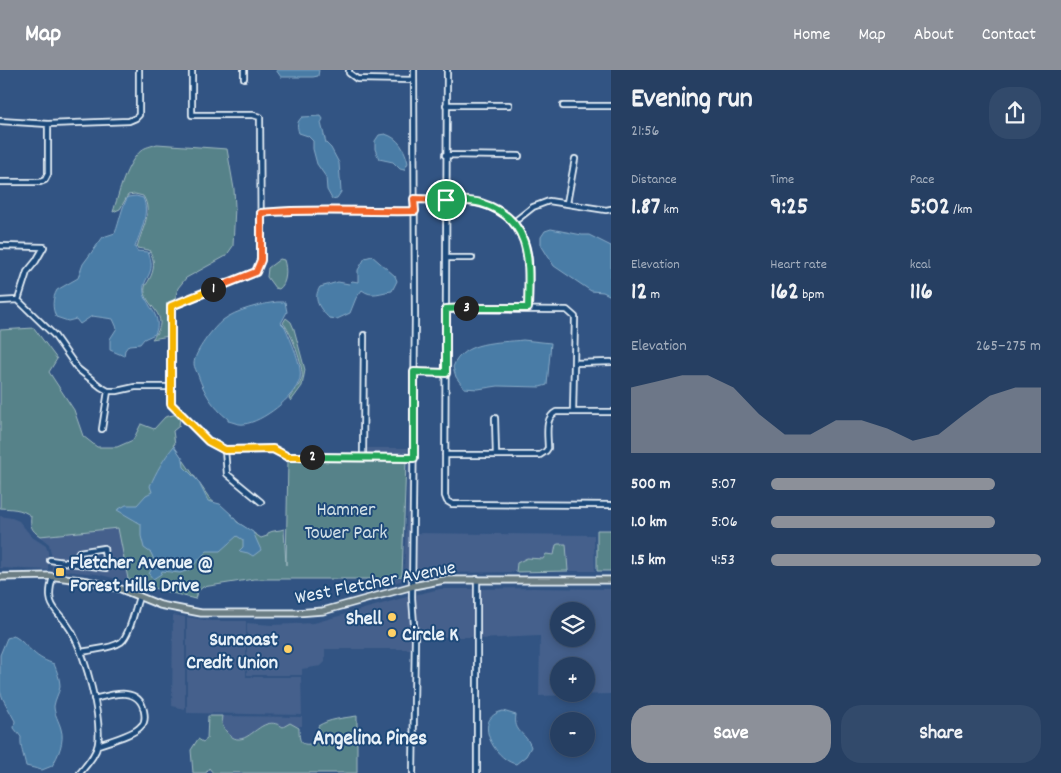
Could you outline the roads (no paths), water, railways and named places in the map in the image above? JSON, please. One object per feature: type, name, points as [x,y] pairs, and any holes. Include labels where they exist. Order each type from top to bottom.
[{"type":"main road","name":"West Fletcher Avenue","points":[[0,577],[53,577],[101,583],[160,605],[201,613],[296,614],[346,606],[413,586],[444,580],[611,580]]},
{"type":"street","points":[[0,121],[48,124],[129,121],[139,115],[139,70]]},
{"type":"street","points":[[192,70],[192,115],[254,114],[260,118],[261,260],[256,272],[171,306],[171,404],[208,441],[225,450],[273,449],[288,457],[414,458]]},
{"type":"street","points":[[244,70],[244,78]]},
{"type":"street","points":[[349,70],[349,73],[357,79],[414,80]]},
{"type":"street","points":[[413,773],[415,638],[413,586],[414,70]]},
{"type":"street","points":[[447,70],[445,496],[447,501],[452,504],[611,505]]},
{"type":"street","points":[[446,105],[509,105]]},
{"type":"street","points":[[563,106],[611,106]]},
{"type":"street","points":[[0,182],[40,182],[45,180],[48,174],[48,124]]},
{"type":"street","points":[[446,154],[520,156]]},
{"type":"street","points":[[567,203],[575,159]]},
{"type":"street","points":[[414,199],[479,202],[502,211],[514,222],[522,236],[528,255],[528,308]]},
{"type":"street","points":[[514,222],[540,203],[553,201],[606,210],[611,209]]},
{"type":"street","points":[[261,213],[298,209],[362,212],[415,211]]},
{"type":"street","points":[[0,246],[44,247],[27,272],[18,300]]},
{"type":"street","points":[[446,258],[472,258]]},
{"type":"street","points":[[0,301],[18,300],[54,334],[78,368],[101,387],[117,391],[134,387],[171,387]]},
{"type":"street","points":[[446,309],[528,308],[567,310],[575,317],[573,412]]},
{"type":"street","points":[[363,457],[364,335]]},
{"type":"street","points":[[574,362],[611,362]]},
{"type":"street","points":[[414,372],[446,373]]},
{"type":"street","points":[[102,429],[108,390]]},
{"type":"street","points":[[445,455],[540,455],[548,448],[548,419],[552,414],[556,412],[611,412]]},
{"type":"street","points":[[496,418],[496,455]]},
{"type":"street","points":[[225,450],[227,474],[261,502]]},
{"type":"street","points":[[50,560],[106,568],[104,548],[79,552],[73,562]]},
{"type":"street","points":[[53,577],[49,595],[52,606],[72,631],[82,652],[98,722],[98,746],[93,757],[80,773]]},
{"type":"street","points":[[477,580],[477,773]]},
{"type":"street","points":[[82,652],[110,646],[122,641],[129,629],[139,597]]},
{"type":"street","points":[[94,699],[119,693],[130,695],[144,709],[142,726],[134,732],[98,746]]},
{"type":"place","name":"Fletcher Avenue @ Forest Hills Drive","points":[[60,572]]},
{"type":"place","name":"Shell","points":[[392,617]]},
{"type":"place","name":"Circle K","points":[[392,633]]},
{"type":"place","name":"Suncoast Credit Union","points":[[288,649]]},
{"type":"district","name":"Angelina Pines","points":[[370,737]]},
{"type":"park label","name":"Hamner Tower Park","points":[[346,520]]}]
